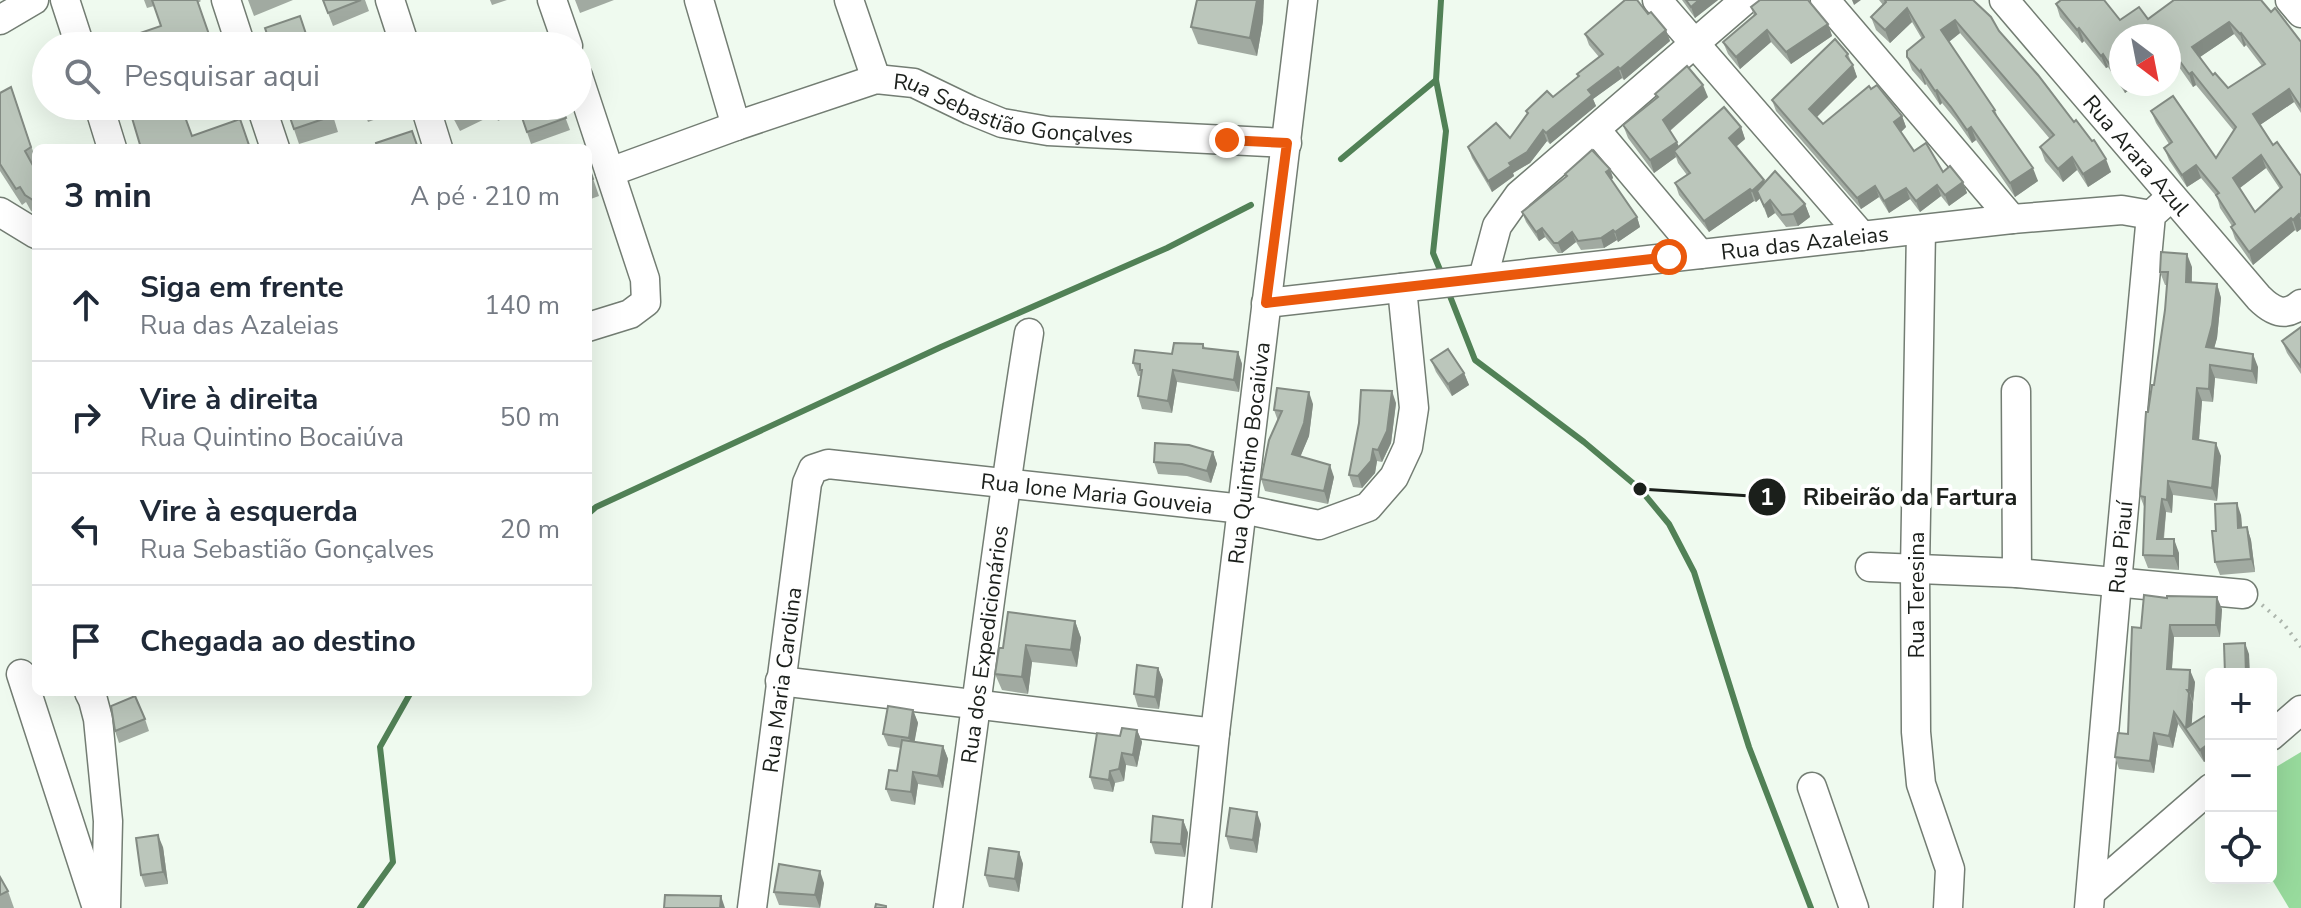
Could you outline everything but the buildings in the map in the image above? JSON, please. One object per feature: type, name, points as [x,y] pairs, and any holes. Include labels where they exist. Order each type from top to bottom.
[{"type":"street","points":[[0,20],[34,0]]},
{"type":"street","points":[[65,0],[75,32]]},
{"type":"street","points":[[226,0],[236,32]]},
{"type":"street","points":[[390,0],[400,32]]},
{"type":"street","points":[[552,0],[563,32]]},
{"type":"street","points":[[699,0],[736,126]]},
{"type":"street","points":[[849,0],[876,79]]},
{"type":"street","name":"Rua Quintino Bocaiúva","points":[[1197,908],[1215,733],[1303,0]]},
{"type":"street","points":[[1657,0],[1862,236]]},
{"type":"street","points":[[1475,279],[1497,226],[1519,195],[1745,0]]},
{"type":"street","points":[[1825,0],[2012,219]]},
{"type":"street","name":"Rua Arara Azul","points":[[2004,0],[2161,206],[2269,308],[2283,313],[2294,311],[2301,304]]},
{"type":"street","points":[[2290,0],[2301,13]]},
{"type":"street","name":"Rua Sebastião Gonçalves","points":[[610,172],[876,79],[914,83],[1002,123],[1048,131],[1287,143]]},
{"type":"street","points":[[592,118],[645,279],[646,302],[630,314],[592,326]]},
{"type":"street","points":[[103,120],[111,144]]},
{"type":"street","points":[[266,120],[274,144]]},
{"type":"street","points":[[429,120],[437,144]]},
{"type":"street","points":[[1596,130],[1700,254]]},
{"type":"street","name":"Rua das Azaleias","points":[[1266,303],[2012,219],[2161,206]]},
{"type":"street","name":"Rua Piauí","points":[[2090,900],[2117,583],[2161,206]]},
{"type":"street","points":[[0,212],[32,232]]},
{"type":"street","name":"Rua Teresina","points":[[1921,230],[1915,570],[1916,732],[1921,784],[1950,869],[1948,908]]},
{"type":"street","name":"Rua Ione Maria Gouveia","points":[[828,464],[1243,509],[1319,525],[1368,507],[1394,477],[1408,447],[1414,408],[1415,286]]},
{"type":"street","name":"Rua dos Expedicionários","points":[[948,908],[978,704],[1005,483],[1029,333]]},
{"type":"street","points":[[2016,391],[2017,573]]},
{"type":"street","name":"Rua Maria Carolina","points":[[752,908],[807,483],[813,469],[828,464]]},
{"type":"street","points":[[1870,567],[2017,573],[2243,594]]},
{"type":"street","points":[[19,674],[97,908]]},
{"type":"street","points":[[780,681],[1215,733]]},
{"type":"street","points":[[91,696],[98,719],[108,821],[106,908]]},
{"type":"street","points":[[2277,731],[2301,710]]},
{"type":"street","points":[[1812,787],[1854,908]]},
{"type":"street","points":[[2090,900],[2205,794]]},
{"type":"path","points":[[2243,594],[2266,607],[2301,647]]},
{"type":"green space","points":[[2301,752],[2301,908],[2289,908],[2275,884],[2277,766]]},
{"type":"waterway","points":[[1441,0],[1436,80],[1446,131],[1433,253],[1443,277]]},
{"type":"waterway","points":[[1341,159],[1436,80]]},
{"type":"waterway","points":[[592,510],[941,347],[1167,248],[1251,205]]},
{"type":"waterway","points":[[1448,291],[1475,360],[1584,442],[1640,489],[1669,524],[1694,572],[1749,747],[1811,908]]},
{"type":"waterway","points":[[360,908],[393,862],[380,747],[409,696]]},
{"type":"place","name":"Ribeirão da Fartura","points":[[1640,489]]},
{"type":"route","points":[[1227,140],[1287,143],[1266,303],[1669,257]]}]
